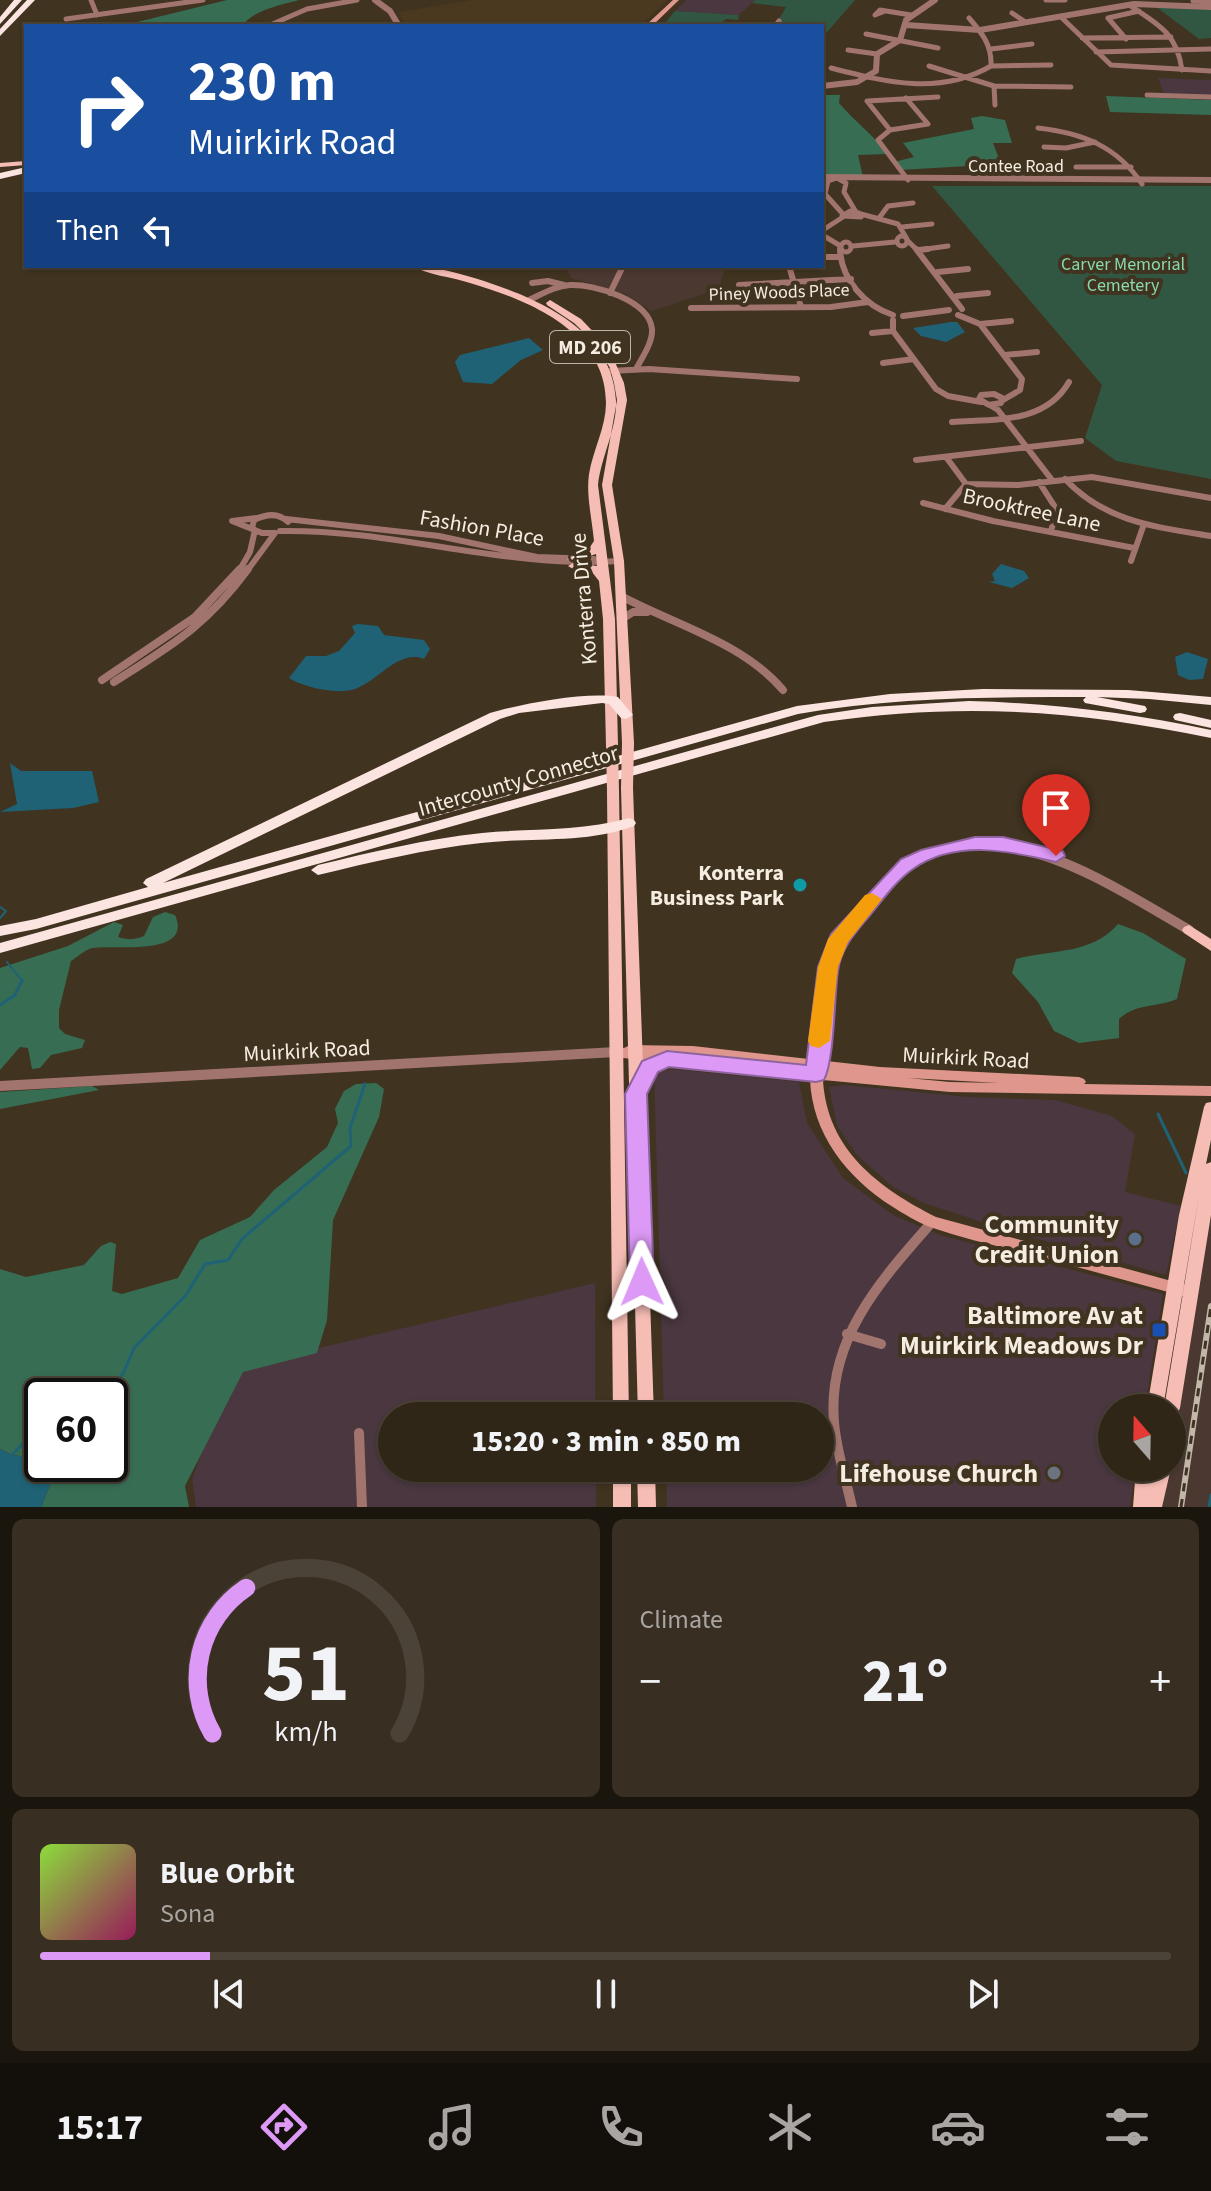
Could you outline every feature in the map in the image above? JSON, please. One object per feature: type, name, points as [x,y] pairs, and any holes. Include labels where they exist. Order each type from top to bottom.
[{"type":"highway","points":[[0,22],[18,0]]},
{"type":"highway","points":[[0,34],[31,0]]},
{"type":"highway","points":[[0,168],[24,167]]},
{"type":"highway","points":[[1042,693],[1128,694],[1211,701]]},
{"type":"highway","points":[[1042,693],[1211,724]]},
{"type":"highway","name":"Intercounty Connector","points":[[0,931],[797,710],[893,696],[1042,693]]},
{"type":"highway","points":[[96,906],[177,872],[495,716],[551,704],[613,700],[626,715]]},
{"type":"highway","name":"Intercounty Connector","points":[[0,948],[823,718],[929,705],[980,703],[1056,707]]},
{"type":"highway","points":[[1056,707],[1173,703],[1211,708]]},
{"type":"highway","points":[[1056,707],[1129,717],[1211,734]]},
{"type":"highway","points":[[123,916],[415,847],[621,826]]},
{"type":"main road","points":[[650,24],[676,0]]},
{"type":"main road","name":"Konterra Drive","points":[[425,268],[533,298],[582,337],[605,371],[611,401],[593,476],[606,582],[613,700],[613,791],[621,826],[634,1053]]},
{"type":"main road","name":"Konterra Drive","points":[[449,268],[493,279],[569,314],[594,335],[612,357],[617,371],[622,400],[609,455],[607,485],[619,561],[628,743],[627,788],[621,826],[616,1052]]},
{"type":"main road","points":[[573,562],[592,552],[600,540]]},
{"type":"main road","points":[[573,562],[595,569],[606,582]]},
{"type":"main road","points":[[1189,930],[1211,931]]},
{"type":"main road","points":[[1189,930],[1211,946]]},
{"type":"main road","name":"Muirkirk Road","points":[[616,1052],[693,1051],[816,1069]]},
{"type":"main road","name":"MD 206","points":[[616,1052],[621,1402]]},
{"type":"main road","name":"Muirkirk Road","points":[[634,1053],[667,1059],[816,1069],[1139,1084],[1171,1090],[1211,1091]]},
{"type":"main road","name":"MD 206","points":[[634,1053],[646,1402]]},
{"type":"main road","points":[[636,1094],[649,1067],[667,1059]]},
{"type":"main road","points":[[816,1069],[815,1093],[821,1119],[839,1150],[879,1191],[932,1222],[1182,1290]]},
{"type":"main road","points":[[1173,1394],[1182,1290],[1211,1107]]},
{"type":"main road","points":[[1158,1394],[1211,1168]]},
{"type":"main road","points":[[622,1482],[622,1507]]},
{"type":"main road","points":[[646,1482],[647,1507]]},
{"type":"main road","points":[[1142,1507],[1144,1482]]},
{"type":"main road","points":[[1153,1507],[1159,1482]]},
{"type":"street","points":[[91,0],[97,15]]},
{"type":"street","points":[[66,19],[203,0]]},
{"type":"street","points":[[273,24],[307,9],[357,0]]},
{"type":"street","points":[[375,0],[390,11],[398,24]]},
{"type":"street","points":[[848,50],[877,54],[900,40],[911,15],[935,0]]},
{"type":"street","points":[[1047,1],[1065,0]]},
{"type":"street","points":[[1121,0],[1140,11],[1171,37],[1183,52],[1182,70]]},
{"type":"street","points":[[906,25],[980,30],[1157,1],[1211,5]]},
{"type":"street","points":[[885,11],[911,15]]},
{"type":"street","points":[[1126,39],[1108,18],[1140,11]]},
{"type":"street","points":[[1012,13],[1024,21]]},
{"type":"street","points":[[969,18],[991,49],[991,66]]},
{"type":"street","points":[[1062,18],[1115,67],[1211,71]]},
{"type":"street","points":[[866,34],[938,48]]},
{"type":"street","points":[[1082,38],[1171,37]]},
{"type":"street","points":[[991,49],[1032,44]]},
{"type":"street","points":[[1096,52],[1211,49]]},
{"type":"street","points":[[824,86],[868,77],[876,71],[877,54]]},
{"type":"street","points":[[831,68],[868,77],[922,84],[965,79],[991,66],[1051,65]]},
{"type":"street","points":[[929,66],[994,86],[1071,87]]},
{"type":"street","points":[[994,86],[995,105]]},
{"type":"street","points":[[1147,95],[1211,97]]},
{"type":"street","points":[[890,130],[865,103],[938,97]]},
{"type":"street","points":[[906,98],[928,124],[890,130],[878,140],[908,180]]},
{"type":"street","points":[[1038,128],[1069,132],[1122,155],[1141,182]]},
{"type":"street","points":[[1044,147],[1066,148],[1095,142]]},
{"type":"street","points":[[1076,167],[1131,167]]},
{"type":"street","points":[[837,178],[846,183],[844,192],[859,215]]},
{"type":"street","points":[[824,179],[825,194],[843,217]]},
{"type":"street","name":"Contee Road","points":[[824,179],[846,183],[1211,182]]},
{"type":"street","name":"Contee Road","points":[[824,179],[1211,182]]},
{"type":"street","points":[[875,218],[888,206],[913,203]]},
{"type":"street","points":[[824,228],[843,217],[859,215],[902,227],[932,224]]},
{"type":"street","points":[[902,227],[906,242],[938,272],[957,296],[959,311]]},
{"type":"street","points":[[824,237],[840,249],[851,279],[868,302],[894,320],[914,359],[939,391],[999,402],[1020,390],[1023,382],[980,324],[959,311],[894,320],[872,333]]},
{"type":"street","points":[[824,256],[853,246],[906,242],[948,246]]},
{"type":"street","points":[[610,293],[622,268]]},
{"type":"street","points":[[790,268],[801,307]]},
{"type":"street","points":[[938,272],[968,269]]},
{"type":"street","points":[[739,285],[851,279]]},
{"type":"street","points":[[532,283],[548,281],[610,293],[641,309],[651,322],[651,334],[636,369]]},
{"type":"street","points":[[533,298],[564,286]]},
{"type":"street","points":[[957,296],[988,293]]},
{"type":"street","name":"Piney Woods Place","points":[[691,308],[801,307],[868,302]]},
{"type":"street","points":[[980,324],[1011,321]]},
{"type":"street","points":[[1004,355],[1037,352]]},
{"type":"street","points":[[883,363],[914,359]]},
{"type":"street","points":[[605,371],[636,369],[797,379]]},
{"type":"street","points":[[952,422],[1004,417],[1050,408],[1059,402],[1069,382]]},
{"type":"street","points":[[978,400],[985,394],[999,402],[1004,417],[1052,480]]},
{"type":"street","points":[[916,460],[1081,441]]},
{"type":"street","points":[[946,457],[966,484]]},
{"type":"street","points":[[945,509],[966,484],[1065,479],[1108,478],[1211,498]]},
{"type":"street","points":[[1065,479],[1079,497],[1097,510],[1144,524],[1211,536]]},
{"type":"street","points":[[1039,482],[1055,504],[1051,531]]},
{"type":"street","name":"Brooktree Lane","points":[[923,503],[1134,548]]},
{"type":"street","points":[[102,680],[186,626],[208,606],[237,572],[255,539],[254,529],[260,517],[273,505]]},
{"type":"street","points":[[114,682],[164,651],[220,607],[278,532],[287,526],[285,506]]},
{"type":"street","points":[[254,529],[232,521],[260,517]]},
{"type":"street","name":"Fashion Place","points":[[260,517],[439,536],[518,557]]},
{"type":"street","points":[[1131,561],[1144,524]]},
{"type":"street","name":"Fashion Place","points":[[254,529],[431,542],[518,557],[573,562],[619,561]]},
{"type":"street","points":[[621,596],[725,645],[775,680],[783,690]]},
{"type":"street","points":[[622,619],[636,611],[655,614]]},
{"type":"street","points":[[816,1069],[828,967],[839,939],[891,877],[907,864],[928,854],[975,843],[1026,847],[1056,856],[1189,930]]},
{"type":"street","name":"Muirkirk Road","points":[[0,1086],[616,1052]]},
{"type":"street","points":[[852,1507],[834,1424],[837,1367],[847,1334],[869,1294],[932,1222]]},
{"type":"street","points":[[847,1334],[881,1344]]},
{"type":"street","points":[[359,1433],[362,1507]]},
{"type":"shaded area","points":[[472,0],[668,0],[642,24],[404,24],[399,12]]},
{"type":"shaded area","points":[[686,0],[755,0],[739,15],[675,11]]},
{"type":"shaded area","points":[[1158,78],[1211,80],[1211,100],[1166,98]]},
{"type":"shaded area","points":[[566,268],[725,268],[718,289],[652,311],[625,294],[571,278]]},
{"type":"shaded area","points":[[672,1069],[799,1082],[807,1123],[843,1178],[893,1215],[940,1235],[1163,1294],[1147,1394],[1098,1394],[1098,1482],[1134,1482],[1130,1507],[667,1507],[666,1482],[834,1482],[834,1402],[664,1402],[654,1073]]},
{"type":"shaded area","points":[[845,1085],[968,1097],[1055,1100],[1112,1116],[1135,1134],[1125,1192],[1181,1206],[1166,1275],[1012,1232],[924,1203],[893,1187],[857,1155],[837,1126],[829,1087]]},
{"type":"shaded area","points":[[1211,1165],[1211,1507],[1147,1507],[1151,1482],[1186,1482],[1186,1394],[1174,1394]]},
{"type":"shaded area","points":[[595,1283],[595,1402],[378,1402],[378,1482],[596,1482],[596,1507],[196,1507],[192,1479],[234,1368]]},
{"type":"green space","points":[[227,0],[299,0],[260,12],[244,24],[129,24]]},
{"type":"green space","points":[[755,0],[855,0],[824,36],[824,24],[776,24],[786,7],[752,3]]},
{"type":"green space","points":[[1151,3],[1211,7],[1211,38],[1199,39]]},
{"type":"green space","points":[[675,11],[739,15],[738,20],[726,19],[720,24],[665,23]]},
{"type":"green space","points":[[824,95],[840,95],[839,103],[887,154],[858,155],[863,177],[824,174]]},
{"type":"green space","points":[[1106,96],[1211,100],[1211,115],[1110,112]]},
{"type":"green space","points":[[982,116],[1005,120],[1012,143],[993,143],[1001,164],[900,170],[894,162],[914,157],[903,143],[974,129],[971,118]]},
{"type":"green space","name":"Carver Memorial Cemetery","points":[[932,186],[1211,186],[1211,479],[1116,461],[1085,438],[1102,385]]},
{"type":"green space","points":[[165,912],[175,915],[178,929],[173,938],[148,946],[92,948],[71,961],[59,1010],[59,1028],[65,1034],[85,1040],[82,1048],[51,1055],[40,1068],[32,1069],[28,1048],[20,1047],[0,1070],[0,968],[68,946],[114,922],[123,925],[118,937],[131,939],[144,936],[153,917]]},
{"type":"green space","points":[[1118,924],[1143,933],[1186,959],[1177,999],[1126,1014],[1119,1019],[1119,1038],[1079,1043],[1054,1031],[1038,1002],[1012,973],[1016,959],[1084,946],[1107,934]]},
{"type":"green space","points":[[376,1083],[384,1089],[379,1117],[333,1220],[327,1320],[317,1353],[243,1372],[185,1486],[189,1507],[41,1507],[51,1482],[128,1482],[128,1378],[24,1378],[24,1457],[0,1449],[0,1269],[26,1277],[84,1265],[101,1246],[110,1242],[116,1244],[112,1291],[122,1294],[178,1278],[200,1240],[250,1217],[274,1190],[327,1147],[338,1123],[335,1109],[344,1091],[356,1084]]},
{"type":"green space","points":[[92,1086],[99,1090],[0,1109],[0,1092]]},
{"type":"water","points":[[957,322],[965,332],[946,342],[921,336],[913,328]]},
{"type":"water","points":[[529,338],[543,350],[521,360],[492,384],[463,382],[455,362],[460,355]]},
{"type":"water","points":[[1001,564],[1024,571],[1029,578],[1012,588],[989,582],[995,581],[992,574]]},
{"type":"water","points":[[352,626],[378,626],[384,635],[424,640],[430,649],[424,659],[405,658],[351,690],[319,689],[289,678],[306,656],[326,656],[339,651],[355,633]]},
{"type":"water","points":[[1187,652],[1208,659],[1203,679],[1189,680],[1178,675],[1175,657]]},
{"type":"water","points":[[10,763],[21,771],[92,771],[99,802],[73,808],[0,812],[17,804]]},
{"type":"water","points":[[0,1449],[24,1457],[24,1482],[51,1482],[41,1507],[0,1507]]},
{"type":"waterway","points":[[0,907],[6,911],[0,918]]},
{"type":"waterway","points":[[7,962],[22,980]]},
{"type":"waterway","points":[[0,1005],[15,995],[22,980]]},
{"type":"waterway","points":[[119,1378],[134,1348],[186,1295],[205,1264],[228,1260],[242,1239],[351,1146],[350,1128],[365,1084]]},
{"type":"waterway","points":[[1158,1114],[1186,1173]]},
{"type":"waterway","points":[[12,1455],[24,1442]]},
{"type":"waterway","points":[[1209,1507],[1211,1495]]},
{"type":"railway","points":[[1181,1507],[1211,1306]]},
{"type":"slow traffic","points":[[819,1041],[828,967],[839,939],[872,899]]},
{"type":"place","name":"Konterra Business Park","points":[[800,885]]},
{"type":"place","name":"Community Credit Union","points":[[1135,1239]]},
{"type":"place","name":"Baltimore Av at Muirkirk Meadows Dr","points":[[1159,1330]]},
{"type":"place","name":"Lifehouse Church","points":[[1054,1473]]},
{"type":"route","points":[[642,1282],[636,1094],[649,1067],[667,1059],[816,1074],[828,967],[839,939],[891,877],[907,864],[928,854],[975,843],[1003,843],[1056,856]]}]
